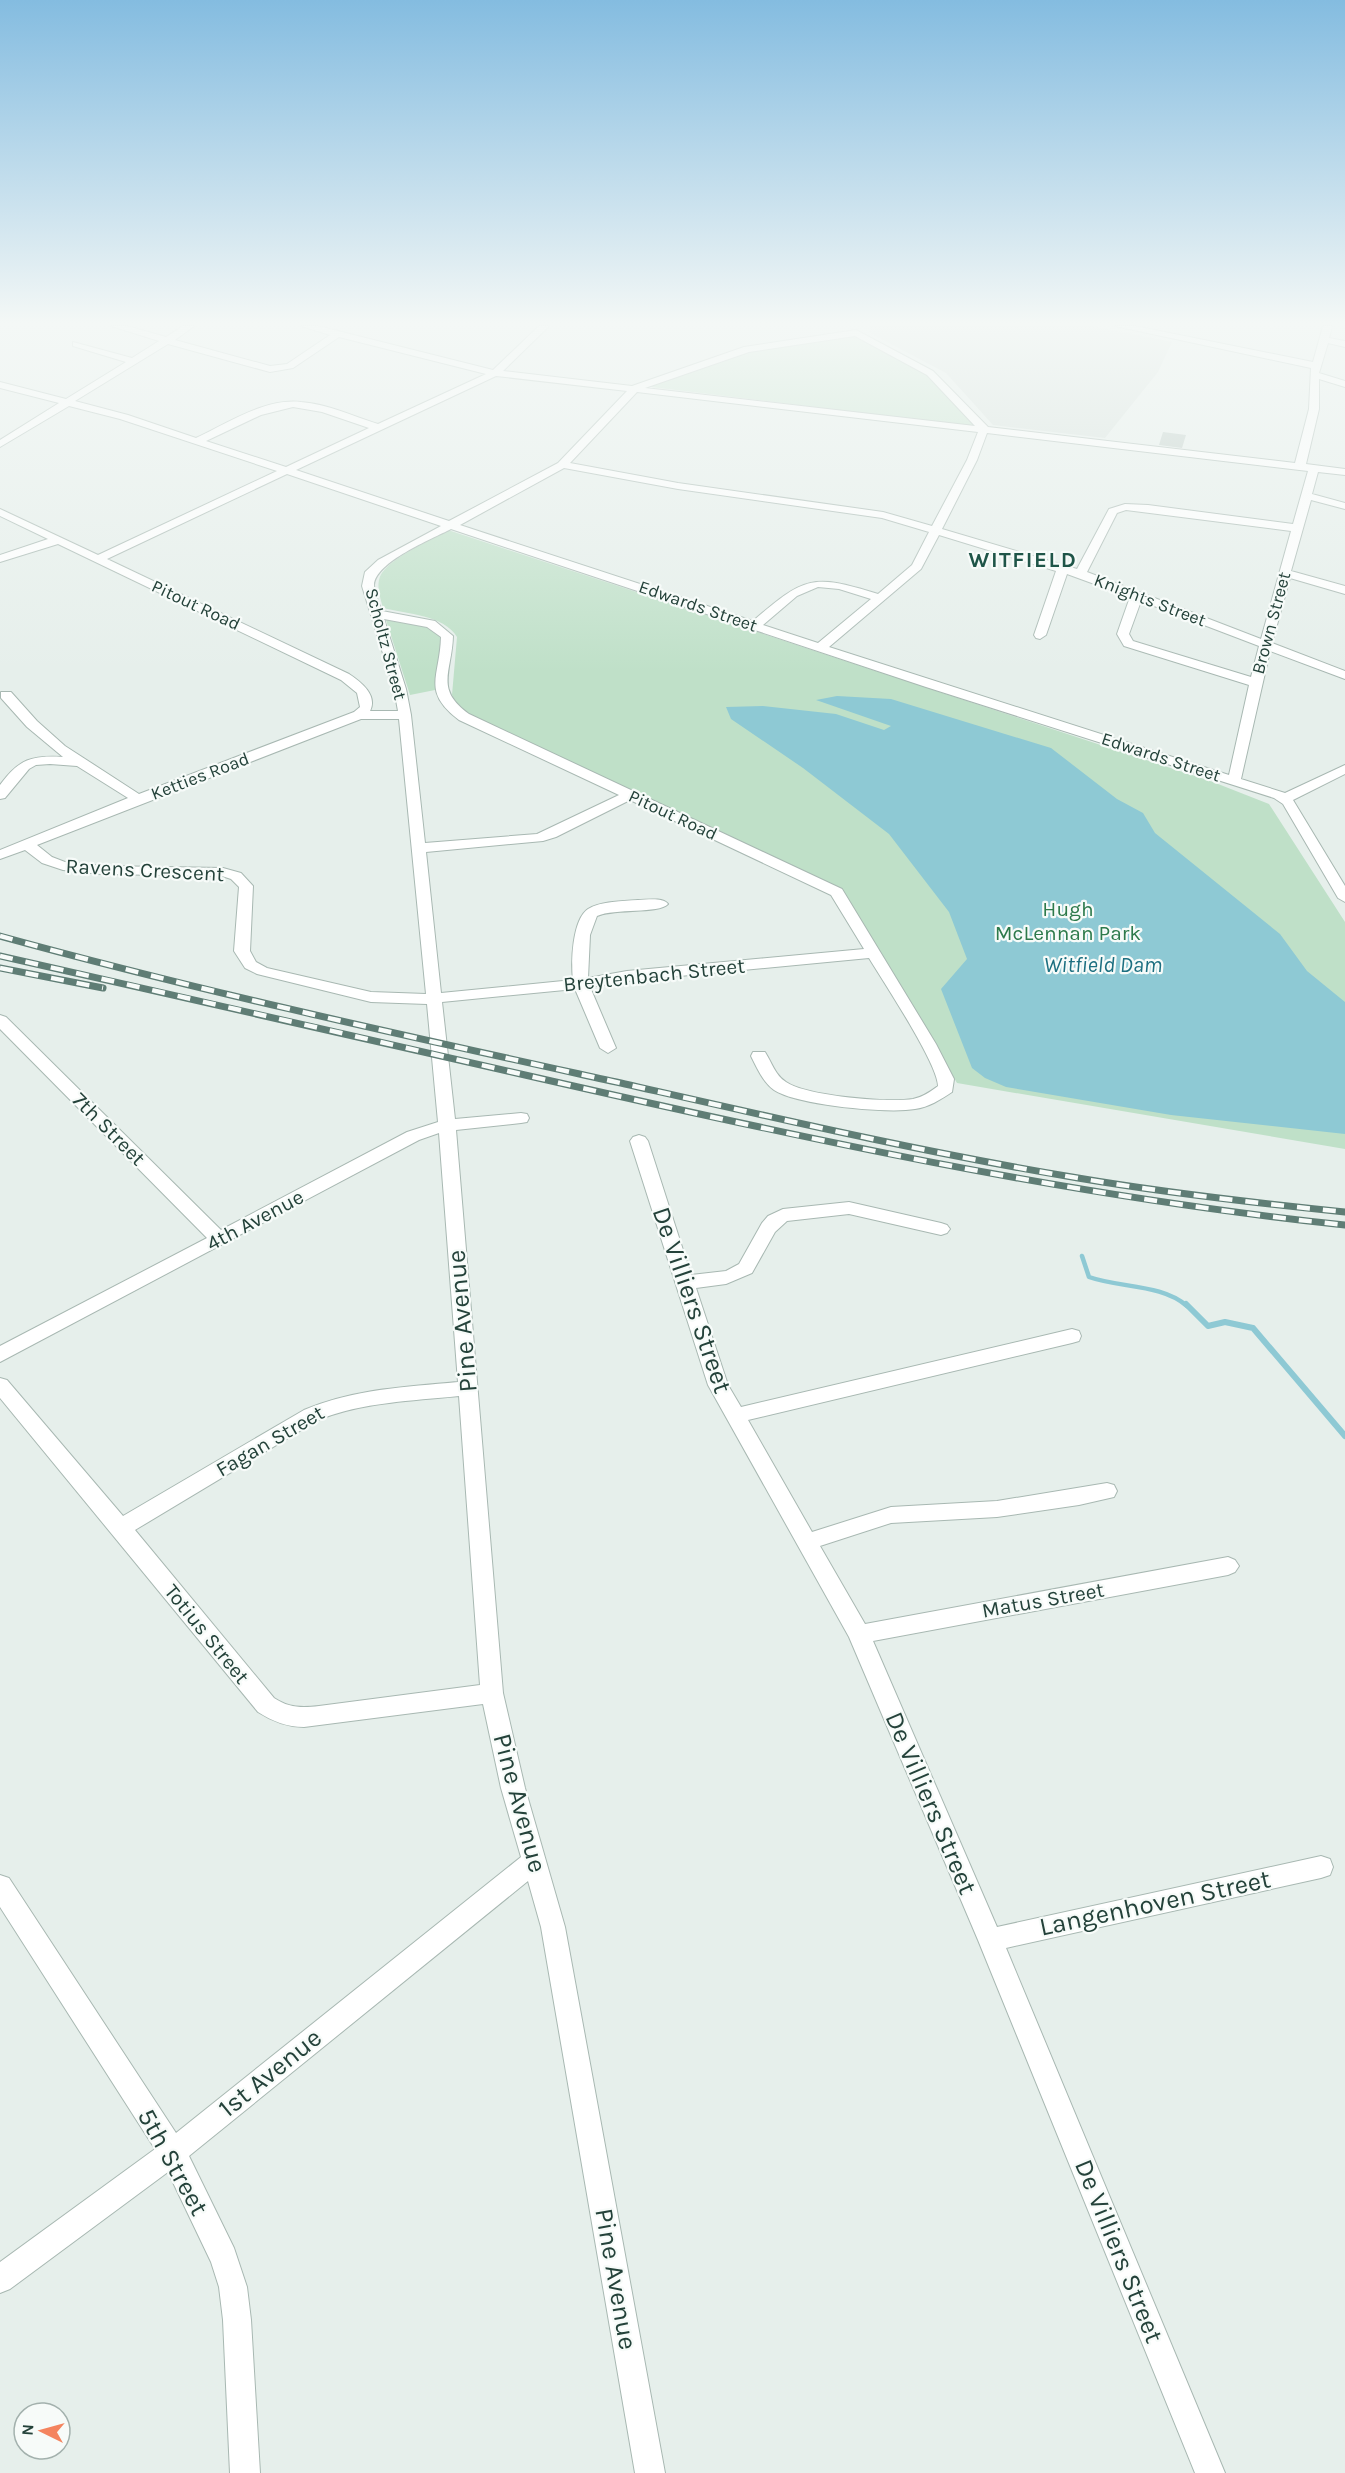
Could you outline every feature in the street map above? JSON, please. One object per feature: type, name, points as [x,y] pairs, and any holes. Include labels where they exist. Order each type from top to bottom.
[{"type":"street","name":"Edwards Street","points":[[198,441],[1284,799]]},
{"type":"street","points":[[98,559],[351,441]]},
{"type":"street","name":"Scholtz Street","points":[[447,1125],[405,715],[400,689],[368,586],[373,569],[388,558],[447,524],[562,465],[585,441]]},
{"type":"street","points":[[821,647],[915,569],[972,460],[979,441]]},
{"type":"street","points":[[1090,441],[1345,471]]},
{"type":"street","points":[[1300,466],[1306,441]]},
{"type":"street","name":"Knights Street","points":[[562,465],[688,488],[866,511],[1063,568],[1345,675]]},
{"type":"street","name":"Brown Street","points":[[1234,781],[1284,573],[1314,468]]},
{"type":"street","points":[[1306,496],[1345,506]]},
{"type":"street","points":[[1080,574],[1110,514],[1125,507],[1148,508],[1296,528]]},
{"type":"street","name":"Pitout Road","points":[[0,512],[345,677],[363,691],[366,698],[366,708],[359,716]]},
{"type":"street","points":[[0,559],[58,540]]},
{"type":"street","points":[[1040,635],[1063,568]]},
{"type":"street","points":[[1284,573],[1345,590]]},
{"type":"street","points":[[755,626],[797,590],[808,586],[835,585],[880,598]]},
{"type":"street","points":[[1137,595],[1123,633],[1128,643],[1256,683]]},
{"type":"street","name":"Pitout Road","points":[[376,614],[431,624],[447,636],[441,693],[446,703],[457,713],[833,890],[840,896],[902,998],[946,1079],[946,1088],[931,1099],[894,1105],[869,1104],[790,1091],[779,1087],[770,1079],[759,1056]]},
{"type":"street","points":[[6,695],[39,730],[80,762],[138,799]]},
{"type":"street","name":"Ketties Road","points":[[0,855],[138,799],[359,716],[405,715]]},
{"type":"street","points":[[0,795],[15,773],[24,765],[40,760],[80,762]]},
{"type":"street","points":[[1345,769],[1284,799],[1345,898]]},
{"type":"street","points":[[0,772],[15,773]]},
{"type":"street","points":[[417,848],[538,838],[551,834],[630,795]]},
{"type":"street","name":"Ravens Crescent","points":[[26,844],[53,864],[78,868],[147,872],[214,872],[236,876],[246,886],[242,951],[250,965],[262,971],[371,997],[407,1000],[435,999]]},
{"type":"street","points":[[608,1048],[581,984],[583,930],[586,920],[591,914],[605,909],[661,904]]},
{"type":"street","name":"Breytenbach Street","points":[[435,999],[581,984],[627,976],[873,953]]},
{"type":"street","name":"7th Street","points":[[0,1020],[219,1239]]},
{"type":"street","name":"4th Avenue","points":[[0,1355],[413,1136],[447,1125],[521,1118]]},
{"type":"street","name":"Pine Avenue","points":[[447,1125],[492,1693],[513,1788],[553,1927],[651,2473]]},
{"type":"street","name":"De Villiers Street","points":[[639,1141],[718,1385],[859,1634],[990,1940],[1210,2473]]},
{"type":"street","points":[[684,1282],[732,1276],[742,1272],[773,1220],[783,1215],[849,1208],[941,1229]]},
{"type":"street","points":[[735,1416],[1072,1336]]},
{"type":"street","name":"Totius Street","points":[[0,1385],[121,1528],[266,1706],[279,1714],[295,1718],[492,1693]]},
{"type":"street","name":"Fagan Street","points":[[121,1528],[311,1415],[330,1406],[350,1400],[468,1388]]},
{"type":"street","points":[[807,1542],[891,1515],[997,1509],[1107,1491]]},
{"type":"street","name":"Matus Street","points":[[859,1634],[1228,1566]]},
{"type":"street","name":"1st Avenue","points":[[0,2279],[173,2152],[535,1860]]},
{"type":"street","name":"Langenhoven Street","points":[[990,1940],[1321,1867]]},
{"type":"street","name":"5th Street","points":[[0,1886],[173,2152],[224,2259],[233,2287],[237,2320],[245,2473]]},
{"type":"green space","name":"Hugh McLennan Park","points":[[448,530],[1213,782],[1269,804],[1345,922],[1345,1149],[957,1083],[840,889],[463,714],[452,695],[457,637],[443,624],[434,620],[383,608],[378,587],[382,573],[398,558]]},
{"type":"green space","points":[[385,617],[436,630],[443,638],[435,690],[410,695]]},
{"type":"water","name":"Witfield Dam","points":[[837,696],[891,699],[1051,748],[1117,799],[1143,813],[1155,833],[1280,934],[1307,971],[1345,1002],[1345,1134],[1171,1115],[1006,1087],[985,1078],[972,1068],[941,989],[967,959],[949,912],[889,834],[803,768],[731,719],[726,707],[763,706],[836,714],[884,730],[891,726],[816,700]]},
{"type":"building","points":[[1160,441],[1184,441],[1182,448],[1159,445]]},
{"type":"waterway","points":[[1082,1256],[1089,1277],[1153,1290],[1177,1299],[1187,1306]]},
{"type":"waterway","points":[[1186,1304],[1208,1326],[1225,1322],[1253,1328],[1345,1436]]},
{"type":"railway","points":[[0,936],[156,977],[312,1014],[907,1146],[1111,1183],[1345,1212]]},
{"type":"railway","points":[[0,956],[831,1142],[1138,1198],[1345,1225]]},
{"type":"railway","points":[[0,968],[103,988]]},
{"type":"district","name":"WITFIELD","points":[[1023,560]]}]
